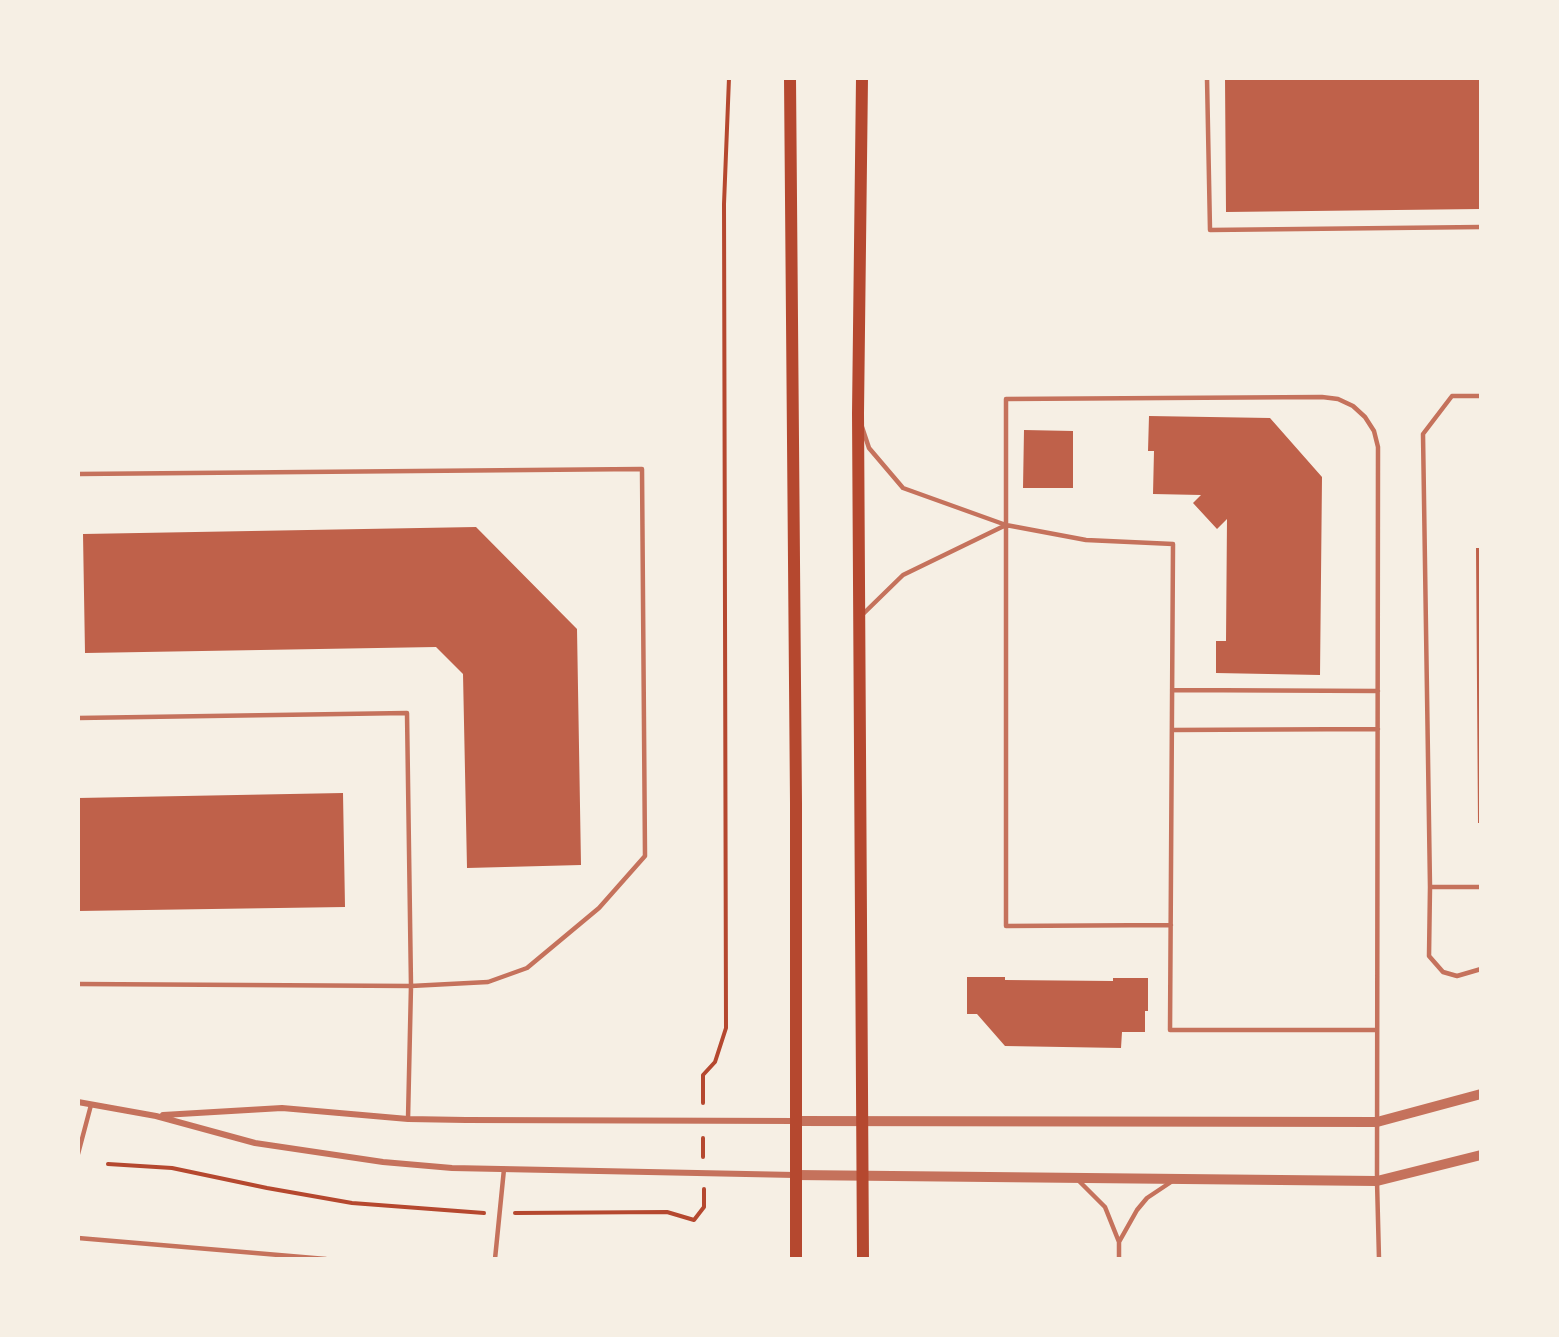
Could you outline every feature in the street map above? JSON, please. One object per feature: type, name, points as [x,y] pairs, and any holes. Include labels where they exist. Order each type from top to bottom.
[{"type":"main road","points":[[790,78],[796,850],[796,1259]]},
{"type":"main road","points":[[862,78],[858,413],[863,1259]]},
{"type":"street","points":[[156,1116],[282,1108],[408,1119],[1377,1122],[1481,1094]]},
{"type":"street","points":[[78,1102],[156,1116],[255,1143],[395,1163],[452,1168],[862,1176],[1377,1181],[1481,1155]]},
{"type":"lane","points":[[1207,78],[1210,230],[1481,227]]},
{"type":"lane","points":[[1481,396],[1452,396],[1423,435],[1429,956],[1443,972],[1457,976],[1481,969]]},
{"type":"lane","points":[[1171,925],[1006,926],[1006,399],[1322,397],[1338,399],[1353,406],[1365,417],[1374,431],[1378,447],[1377,1181],[1379,1259]]},
{"type":"lane","points":[[858,413],[869,448],[903,488],[1006,525],[1086,540],[1173,544],[1170,1030],[1377,1030]]},
{"type":"lane","points":[[78,474],[642,469],[645,856],[598,908],[527,968],[488,982],[411,986],[78,984]]},
{"type":"lane","points":[[860,617],[903,575],[1006,525]]},
{"type":"lane","points":[[1172,690],[1377,691]]},
{"type":"lane","points":[[78,718],[407,713],[411,986],[408,1119]]},
{"type":"lane","points":[[1172,730],[1378,729]]},
{"type":"lane","points":[[1430,887],[1481,887]]},
{"type":"lane","points":[[78,1154],[91,1105]]},
{"type":"lane","points":[[495,1259],[504,1169]]},
{"type":"lane","points":[[1076,1178],[1105,1207],[1119,1242],[1119,1259]]},
{"type":"lane","points":[[1119,1242],[1137,1210],[1147,1198],[1176,1179]]},
{"type":"lane","points":[[78,1238],[326,1259]]},
{"type":"path","points":[[108,1164],[172,1168],[352,1203],[463,1213],[667,1212],[694,1220],[704,1206],[704,1075],[715,1062],[726,1028],[724,204],[729,78]]},
{"type":"building","points":[[1225,78],[1481,78],[1481,209],[1226,212]]},
{"type":"building","points":[[1149,416],[1270,418],[1322,477],[1320,675],[1216,673],[1216,641],[1226,641],[1227,519],[1217,529],[1193,503],[1201,495],[1153,494],[1154,451],[1148,451]]},
{"type":"building","points":[[1024,430],[1073,431],[1073,488],[1023,488]]},
{"type":"building","points":[[476,527],[577,629],[581,865],[467,868],[463,674],[436,647],[85,653],[83,534]]},
{"type":"building","points":[[1476,548],[1481,548],[1481,823],[1478,823]]},
{"type":"building","points":[[343,793],[345,907],[78,911],[78,798]]},
{"type":"building","points":[[967,977],[1005,977],[1005,980],[1113,981],[1113,978],[1148,978],[1148,1011],[1145,1011],[1145,1032],[1122,1032],[1121,1048],[1005,1046],[977,1014],[967,1014]]}]
